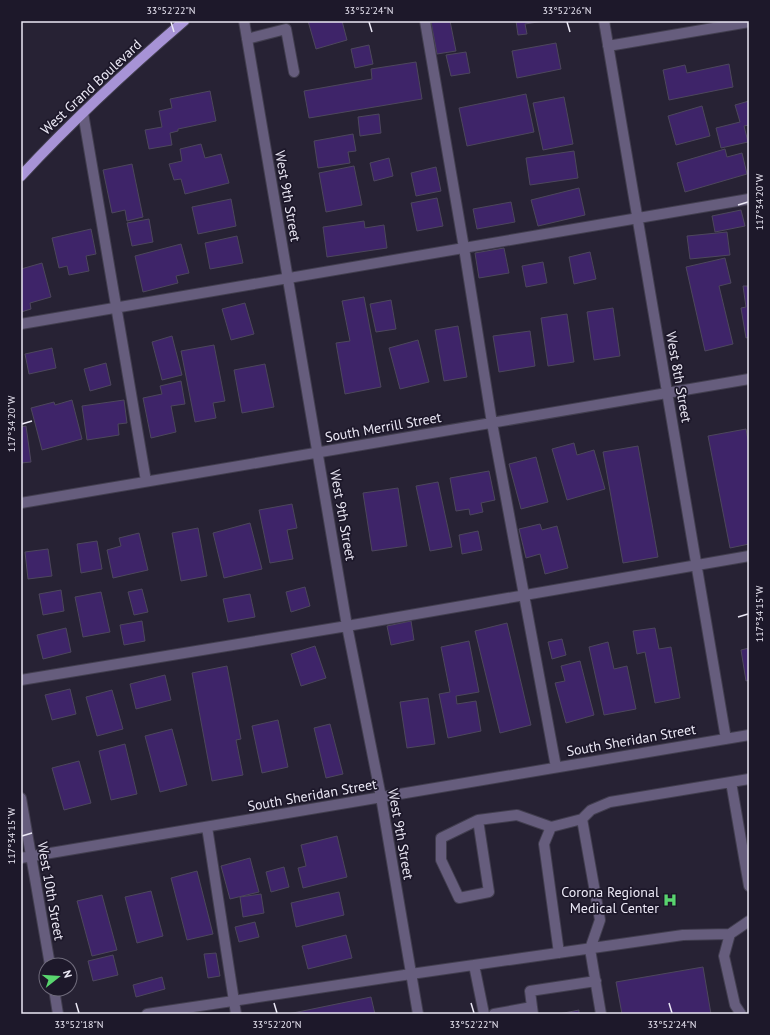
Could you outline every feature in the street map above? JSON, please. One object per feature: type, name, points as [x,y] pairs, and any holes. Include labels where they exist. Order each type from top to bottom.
[{"type":"main road","name":"West Grand Boulevard","points":[[21,176],[128,70],[184,21]]},
{"type":"street","name":"West 9th Street","points":[[244,21],[347,626],[381,797],[418,1014]]},
{"type":"street","points":[[425,21],[492,423],[556,767]]},
{"type":"street","name":"West 8th Street","points":[[604,21],[726,739]]},
{"type":"street","points":[[608,46],[749,22]]},
{"type":"street","points":[[247,39],[286,29],[294,72]]},
{"type":"street","points":[[83,113],[118,307],[146,481]]},
{"type":"street","points":[[21,324],[749,199]]},
{"type":"street","name":"South Merrill Street","points":[[21,503],[749,379]]},
{"type":"street","points":[[21,680],[347,626],[749,556]]},
{"type":"street","name":"South Sheridan Street","points":[[26,857],[749,735]]},
{"type":"street","points":[[478,820],[489,892],[459,898],[441,860],[442,838],[478,820],[517,815],[551,827],[582,819],[591,810],[610,802],[749,779]]},
{"type":"street","points":[[731,782],[749,886]]},
{"type":"street","name":"West 10th Street","points":[[21,798],[26,857],[48,957]]},
{"type":"street","points":[[582,819],[600,920],[590,949],[601,1014]]},
{"type":"street","points":[[207,827],[236,1014]]},
{"type":"street","points":[[551,827],[544,844],[559,953]]},
{"type":"street","points":[[147,1014],[683,935],[730,934],[749,921]]},
{"type":"street","points":[[730,934],[724,956],[735,1005],[741,1014]]},
{"type":"street","points":[[474,965],[484,1014]]},
{"type":"street","points":[[494,1014],[532,1011],[530,991],[596,981]]},
{"type":"street","points":[[55,997],[58,1014]]},
{"type":"building","points":[[308,21],[342,21],[347,40],[316,49]]},
{"type":"building","points":[[450,21],[456,51],[437,54],[431,22]]},
{"type":"building","points":[[516,21],[544,21],[525,24],[527,34],[518,35]]},
{"type":"building","points":[[556,43],[561,69],[517,78],[512,51]]},
{"type":"building","points":[[369,45],[373,64],[355,68],[351,49]]},
{"type":"building","points":[[466,52],[470,73],[451,76],[446,55]]},
{"type":"building","points":[[416,62],[422,99],[309,118],[304,91],[372,79],[371,69]]},
{"type":"building","points":[[729,64],[733,87],[669,100],[663,70],[685,65],[687,73]]},
{"type":"building","points":[[210,91],[216,121],[178,129],[178,131],[170,133],[172,145],[149,149],[145,130],[162,127],[159,111],[172,108],[170,99]]},
{"type":"building","points":[[526,94],[534,132],[467,146],[459,108]]},
{"type":"building","points":[[564,97],[573,144],[543,150],[533,103]]},
{"type":"building","points":[[749,101],[749,125],[744,126],[748,142],[721,148],[716,128],[740,122],[735,105]]},
{"type":"building","points":[[702,106],[710,136],[676,145],[668,116]]},
{"type":"building","points":[[379,114],[381,133],[360,136],[358,117]]},
{"type":"building","points":[[353,134],[356,151],[348,152],[350,163],[318,168],[314,141]]},
{"type":"building","points":[[201,144],[205,158],[221,154],[229,183],[185,194],[181,179],[174,180],[169,164],[182,161],[180,149]]},
{"type":"building","points":[[725,149],[727,157],[742,153],[747,174],[685,192],[677,163]]},
{"type":"building","points":[[574,151],[578,178],[530,185],[526,158]]},
{"type":"building","points":[[389,158],[393,176],[374,181],[370,163]]},
{"type":"building","points":[[132,164],[143,217],[127,221],[125,210],[112,213],[103,170]]},
{"type":"building","points":[[354,166],[362,205],[326,212],[319,173]]},
{"type":"building","points":[[436,167],[441,191],[416,196],[411,173]]},
{"type":"building","points":[[579,188],[585,215],[538,226],[531,200]]},
{"type":"building","points":[[437,198],[443,226],[417,231],[411,203]]},
{"type":"building","points":[[231,199],[236,226],[198,234],[192,207]]},
{"type":"building","points":[[511,202],[515,222],[477,229],[473,209]]},
{"type":"building","points":[[741,210],[745,226],[715,232],[712,216]]},
{"type":"building","points":[[149,219],[153,242],[132,246],[127,223]]},
{"type":"building","points":[[364,221],[365,228],[384,225],[387,248],[327,257],[323,227]]},
{"type":"building","points":[[91,229],[96,254],[86,256],[89,271],[69,275],[67,266],[59,268],[52,238]]},
{"type":"building","points":[[727,232],[730,255],[690,259],[687,236]]},
{"type":"building","points":[[237,236],[243,263],[210,269],[205,243]]},
{"type":"building","points":[[181,244],[189,273],[176,276],[178,283],[143,292],[135,256]]},
{"type":"building","points":[[504,248],[509,273],[479,278],[475,253]]},
{"type":"building","points":[[590,252],[596,279],[574,284],[569,257]]},
{"type":"building","points":[[725,258],[731,283],[719,286],[733,344],[705,351],[686,267]]},
{"type":"building","points":[[543,262],[547,283],[526,287],[522,266]]},
{"type":"building","points":[[42,263],[51,297],[30,303],[31,309],[21,312],[21,269]]},
{"type":"building","points":[[743,286],[749,286],[749,337],[746,338],[741,308],[746,307]]},
{"type":"building","points":[[364,297],[381,387],[345,394],[336,343],[350,341],[342,301]]},
{"type":"building","points":[[391,300],[396,329],[376,332],[370,304]]},
{"type":"building","points":[[245,303],[254,334],[231,340],[222,309]]},
{"type":"building","points":[[613,308],[620,356],[594,360],[587,312]]},
{"type":"building","points":[[567,314],[574,362],[548,366],[541,318]]},
{"type":"building","points":[[458,326],[467,377],[444,381],[435,330]]},
{"type":"building","points":[[530,331],[535,366],[499,372],[493,336]]},
{"type":"building","points":[[172,336],[182,375],[162,380],[152,342]]},
{"type":"building","points":[[418,340],[429,382],[400,389],[389,348]]},
{"type":"building","points":[[214,345],[225,401],[213,403],[216,418],[195,422],[181,351]]},
{"type":"building","points":[[52,348],[56,368],[29,374],[25,354]]},
{"type":"building","points":[[106,363],[111,385],[90,391],[84,369]]},
{"type":"building","points":[[265,364],[274,407],[242,413],[234,370]]},
{"type":"building","points":[[181,381],[185,404],[171,406],[176,432],[151,438],[143,398],[162,394],[160,386]]},
{"type":"building","points":[[72,400],[82,439],[42,450],[31,408],[54,402],[55,405]]},
{"type":"building","points":[[124,400],[127,423],[118,424],[119,435],[87,440],[82,406]]},
{"type":"building","points":[[26,426],[31,462],[21,463],[21,427]]},
{"type":"building","points":[[746,429],[749,445],[749,544],[730,548],[708,436]]},
{"type":"building","points":[[574,443],[577,455],[594,450],[605,489],[567,500],[552,449]]},
{"type":"building","points":[[638,446],[658,557],[623,563],[603,452]]},
{"type":"building","points":[[536,457],[548,502],[521,509],[509,464]]},
{"type":"building","points":[[489,471],[495,500],[481,503],[483,512],[470,515],[469,509],[456,511],[450,478]]},
{"type":"building","points":[[438,482],[452,547],[430,551],[416,486]]},
{"type":"building","points":[[398,488],[407,546],[372,551],[363,493]]},
{"type":"building","points":[[292,504],[297,528],[287,530],[293,559],[270,563],[259,510]]},
{"type":"building","points":[[250,523],[262,569],[224,578],[213,533]]},
{"type":"building","points":[[540,524],[542,530],[557,526],[568,568],[545,574],[540,554],[526,558],[519,529]]},
{"type":"building","points":[[198,528],[207,576],[181,581],[172,533]]},
{"type":"building","points":[[478,531],[482,550],[462,554],[459,535]]},
{"type":"building","points":[[139,533],[148,570],[113,578],[107,550],[121,546],[119,538]]},
{"type":"building","points":[[97,541],[102,569],[81,573],[77,544]]},
{"type":"building","points":[[48,549],[52,576],[28,579],[25,552]]},
{"type":"building","points":[[305,587],[310,606],[291,612],[286,592]]},
{"type":"building","points":[[142,589],[148,612],[134,615],[128,592]]},
{"type":"building","points":[[61,590],[64,611],[43,615],[39,594]]},
{"type":"building","points":[[101,592],[110,632],[83,637],[75,597]]},
{"type":"building","points":[[250,594],[255,617],[228,622],[223,599]]},
{"type":"building","points":[[142,621],[145,641],[124,645],[120,625]]},
{"type":"building","points":[[411,621],[414,640],[391,645],[387,626]]},
{"type":"building","points":[[507,623],[531,725],[500,733],[475,631]]},
{"type":"building","points":[[66,628],[71,652],[43,659],[37,635]]},
{"type":"building","points":[[655,628],[659,649],[671,647],[680,698],[655,703],[645,652],[637,654],[633,631]]},
{"type":"building","points":[[562,639],[566,655],[552,659],[548,642]]},
{"type":"building","points":[[469,641],[479,692],[456,696],[457,704],[476,701],[481,731],[448,738],[439,694],[450,692],[441,647]]},
{"type":"building","points":[[608,642],[614,669],[627,666],[636,709],[604,715],[589,647]]},
{"type":"building","points":[[315,646],[326,678],[301,686],[291,654]]},
{"type":"building","points":[[749,648],[749,680],[746,681],[741,650]]},
{"type":"building","points":[[580,661],[594,715],[566,723],[555,683],[565,681],[561,666]]},
{"type":"building","points":[[227,666],[241,739],[236,740],[243,775],[212,781],[192,673]]},
{"type":"building","points":[[165,675],[171,700],[136,709],[130,684]]},
{"type":"building","points":[[70,689],[76,714],[52,720],[45,695]]},
{"type":"building","points":[[112,690],[123,729],[97,736],[86,697]]},
{"type":"building","points":[[428,698],[435,744],[407,748],[400,702]]},
{"type":"building","points":[[278,720],[288,767],[262,773],[252,726]]},
{"type":"building","points":[[330,724],[343,774],[326,778],[314,728]]},
{"type":"building","points":[[172,729],[187,785],[160,792],[145,736]]},
{"type":"building","points":[[125,744],[137,794],[111,800],[99,751]]},
{"type":"building","points":[[79,761],[91,803],[64,810],[52,768]]},
{"type":"building","points":[[337,836],[347,877],[303,888],[298,868],[306,866],[301,845]]},
{"type":"building","points":[[250,858],[259,892],[230,899],[221,866]]},
{"type":"building","points":[[284,867],[289,887],[271,892],[266,872]]},
{"type":"building","points":[[197,871],[213,934],[187,940],[171,878]]},
{"type":"building","points":[[151,891],[163,936],[137,943],[125,897]]},
{"type":"building","points":[[339,892],[344,915],[296,927],[291,903]]},
{"type":"building","points":[[261,894],[264,913],[243,917],[240,897]]},
{"type":"building","points":[[102,895],[117,950],[92,956],[77,901]]},
{"type":"building","points":[[255,922],[259,937],[239,942],[235,927]]},
{"type":"building","points":[[346,935],[352,958],[308,969],[302,946]]},
{"type":"building","points":[[216,953],[220,976],[208,978],[204,954]]},
{"type":"building","points":[[113,955],[118,975],[93,981],[88,961]]},
{"type":"building","points":[[703,967],[711,1014],[622,1014],[616,982]]},
{"type":"building","points":[[162,977],[165,989],[136,997],[133,985]]},
{"type":"building","points":[[371,997],[375,1014],[288,1014]]},
{"type":"building","points":[[579,1010],[579,1014],[559,1014]]},
{"type":"place","name":"Corona Regional Medical Center","points":[[670,900]]}]
